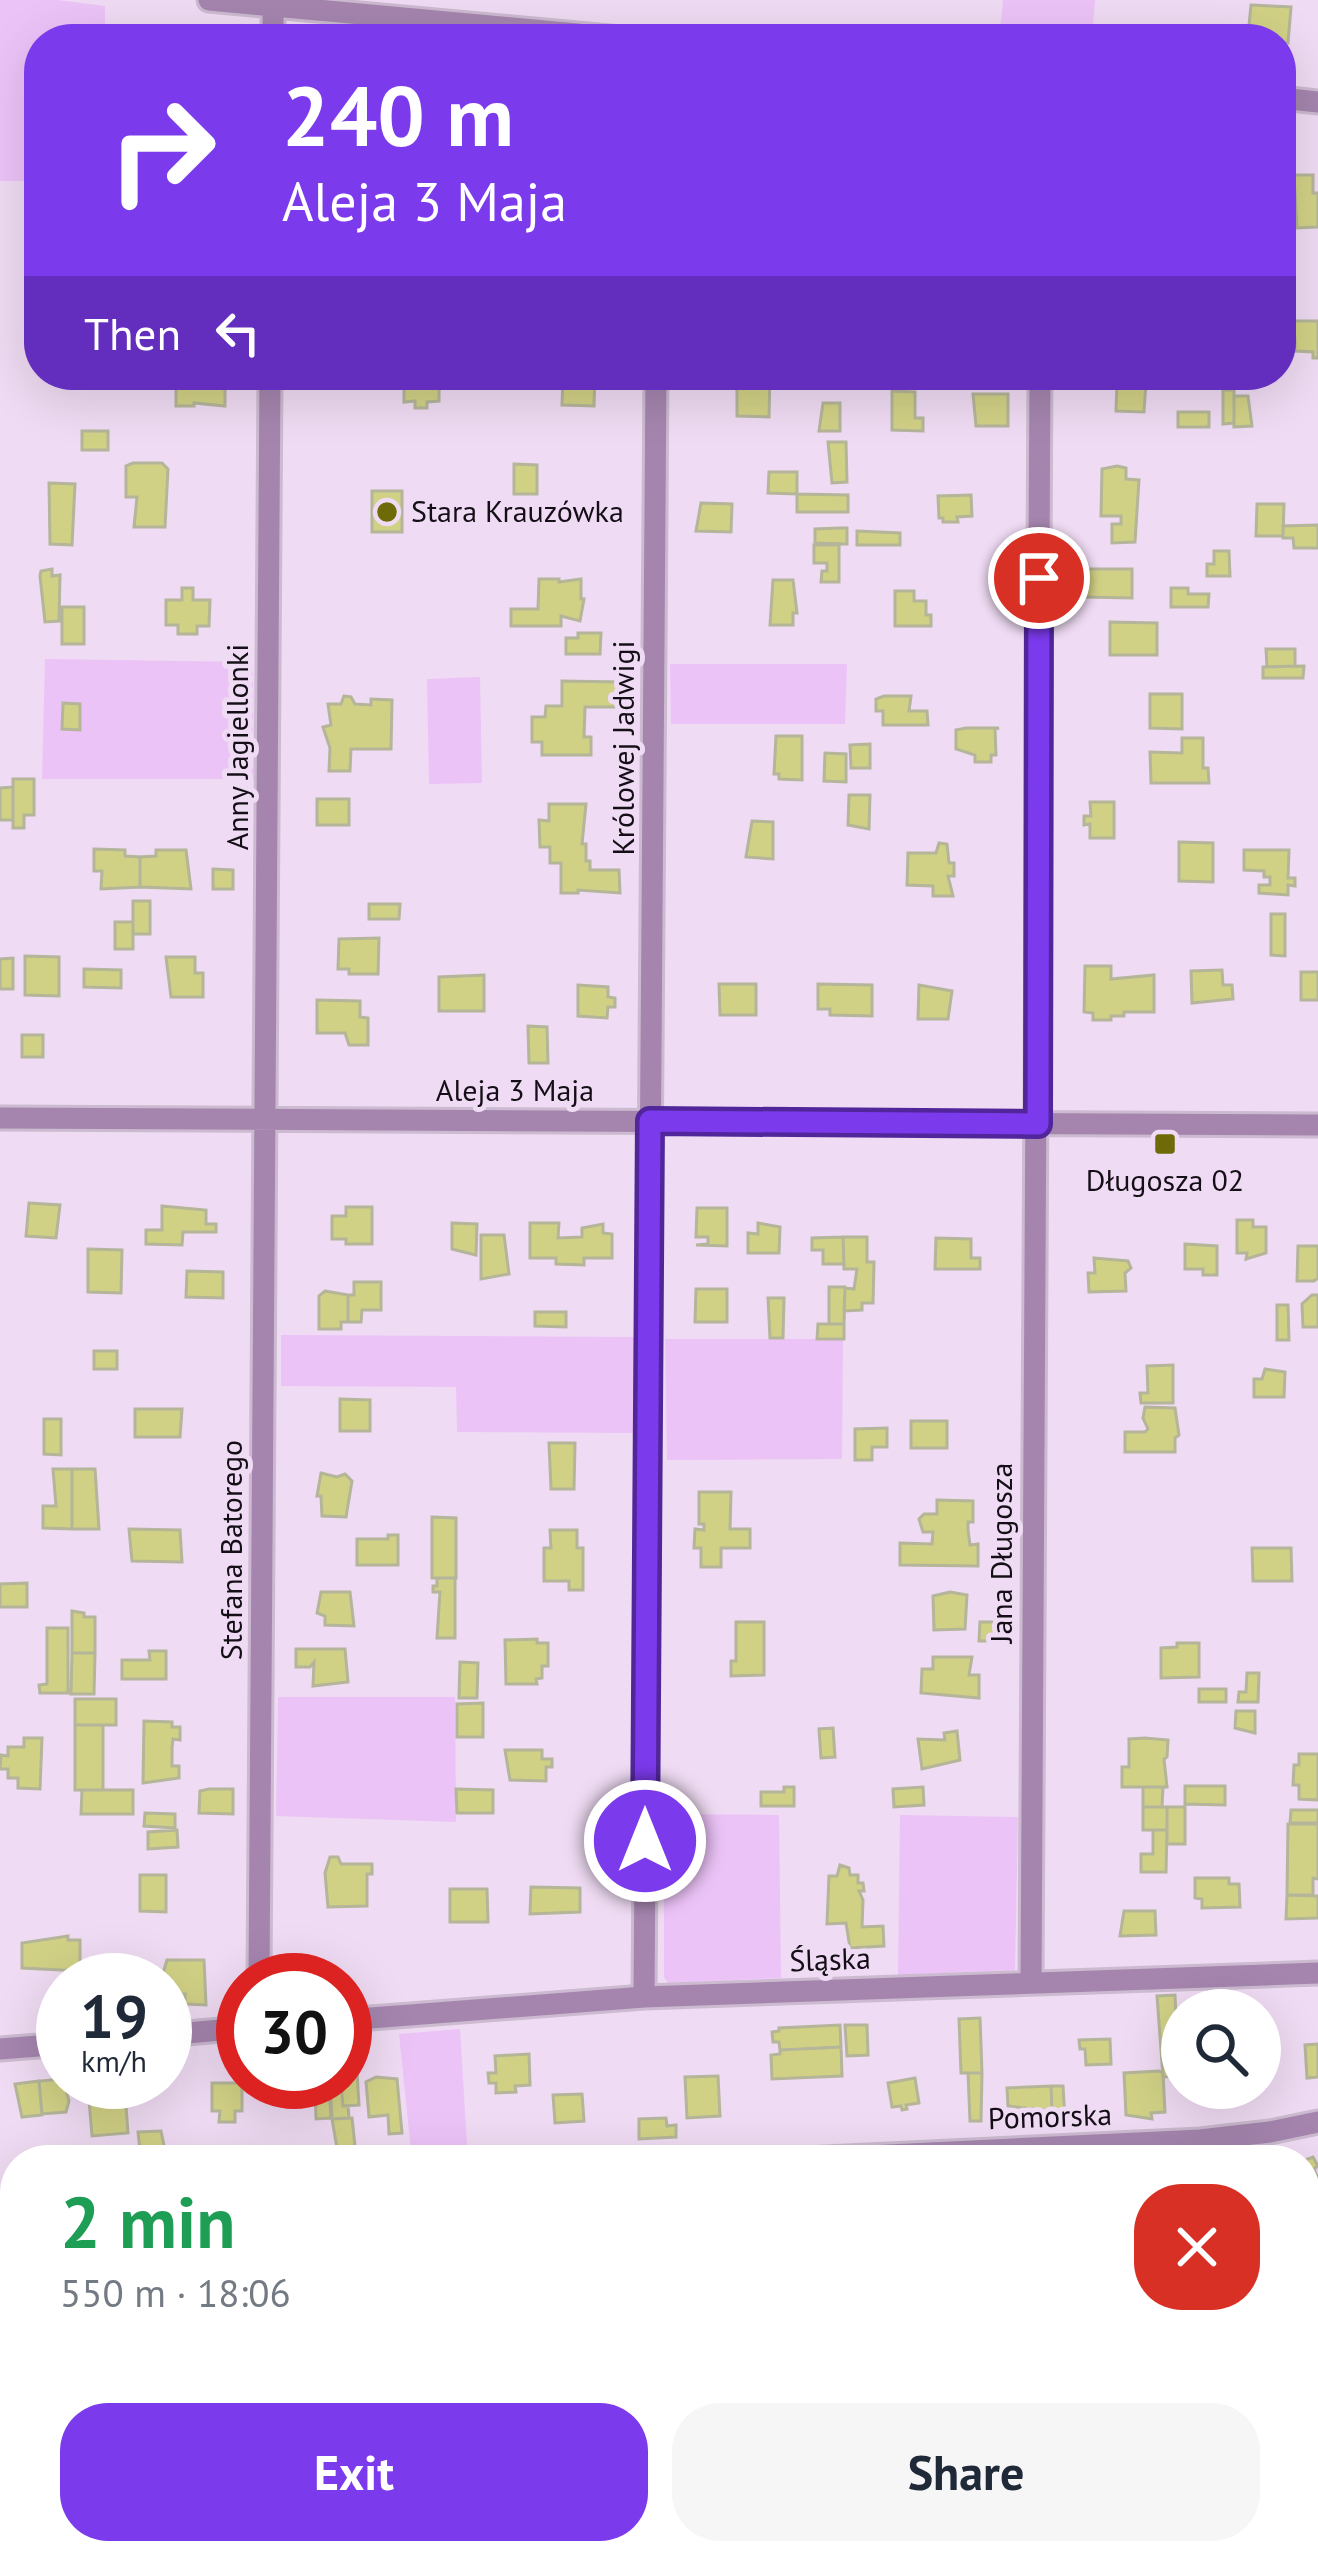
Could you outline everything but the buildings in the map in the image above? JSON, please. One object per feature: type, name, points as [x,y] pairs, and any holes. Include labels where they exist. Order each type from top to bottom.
[{"type":"street","points":[[209,0],[468,24]]},
{"type":"street","points":[[273,6],[273,24]]},
{"type":"street","name":"Anny Jagiellonki","points":[[265,1120],[271,390]]},
{"type":"street","name":"Królowej Jadwigi","points":[[644,1997],[656,390]]},
{"type":"street","name":"Jana Długosza","points":[[1031,1982],[1040,390]]},
{"type":"street","name":"Aleja 3 Maja","points":[[0,1118],[1318,1125]]},
{"type":"street","name":"Stefana Batorego","points":[[259,1953],[265,1120]]},
{"type":"street","name":"Śląska","points":[[372,2018],[644,1997],[1318,1973]]},
{"type":"street","points":[[0,2050],[36,2047]]},
{"type":"street","name":"Pomorska","points":[[1133,2145],[1223,2139],[1318,2122]]},
{"type":"shaded area","points":[[0,0],[105,6],[105,24],[24,24],[24,181],[0,181]]},
{"type":"shaded area","points":[[1003,0],[1095,0],[1093,24],[1001,24]]},
{"type":"shaded area","points":[[45,659],[253,662],[254,779],[42,779]]},
{"type":"shaded area","points":[[670,664],[847,664],[845,724],[671,724]]},
{"type":"shaded area","points":[[480,677],[482,783],[429,784],[427,679]]},
{"type":"shaded area","points":[[281,1335],[635,1337],[634,1433],[457,1432],[456,1387],[281,1386]]},
{"type":"shaded area","points":[[665,1339],[843,1339],[842,1459],[667,1460]]},
{"type":"shaded area","points":[[278,1697],[455,1697],[456,1822],[276,1816]]},
{"type":"shaded area","points":[[664,1814],[779,1815],[781,1978],[668,1983],[664,1977]]},
{"type":"shaded area","points":[[900,1815],[1018,1817],[1015,1970],[898,1975]]},
{"type":"shaded area","points":[[460,2029],[467,2145],[410,2145],[399,2034]]},
{"type":"place","name":"Stara Krauzówka","points":[[387,512]]},
{"type":"place","name":"Długosza 02","points":[[1165,1144]]},
{"type":"route","points":[[645,1841],[650,1121],[1038,1124],[1039,578]]}]
